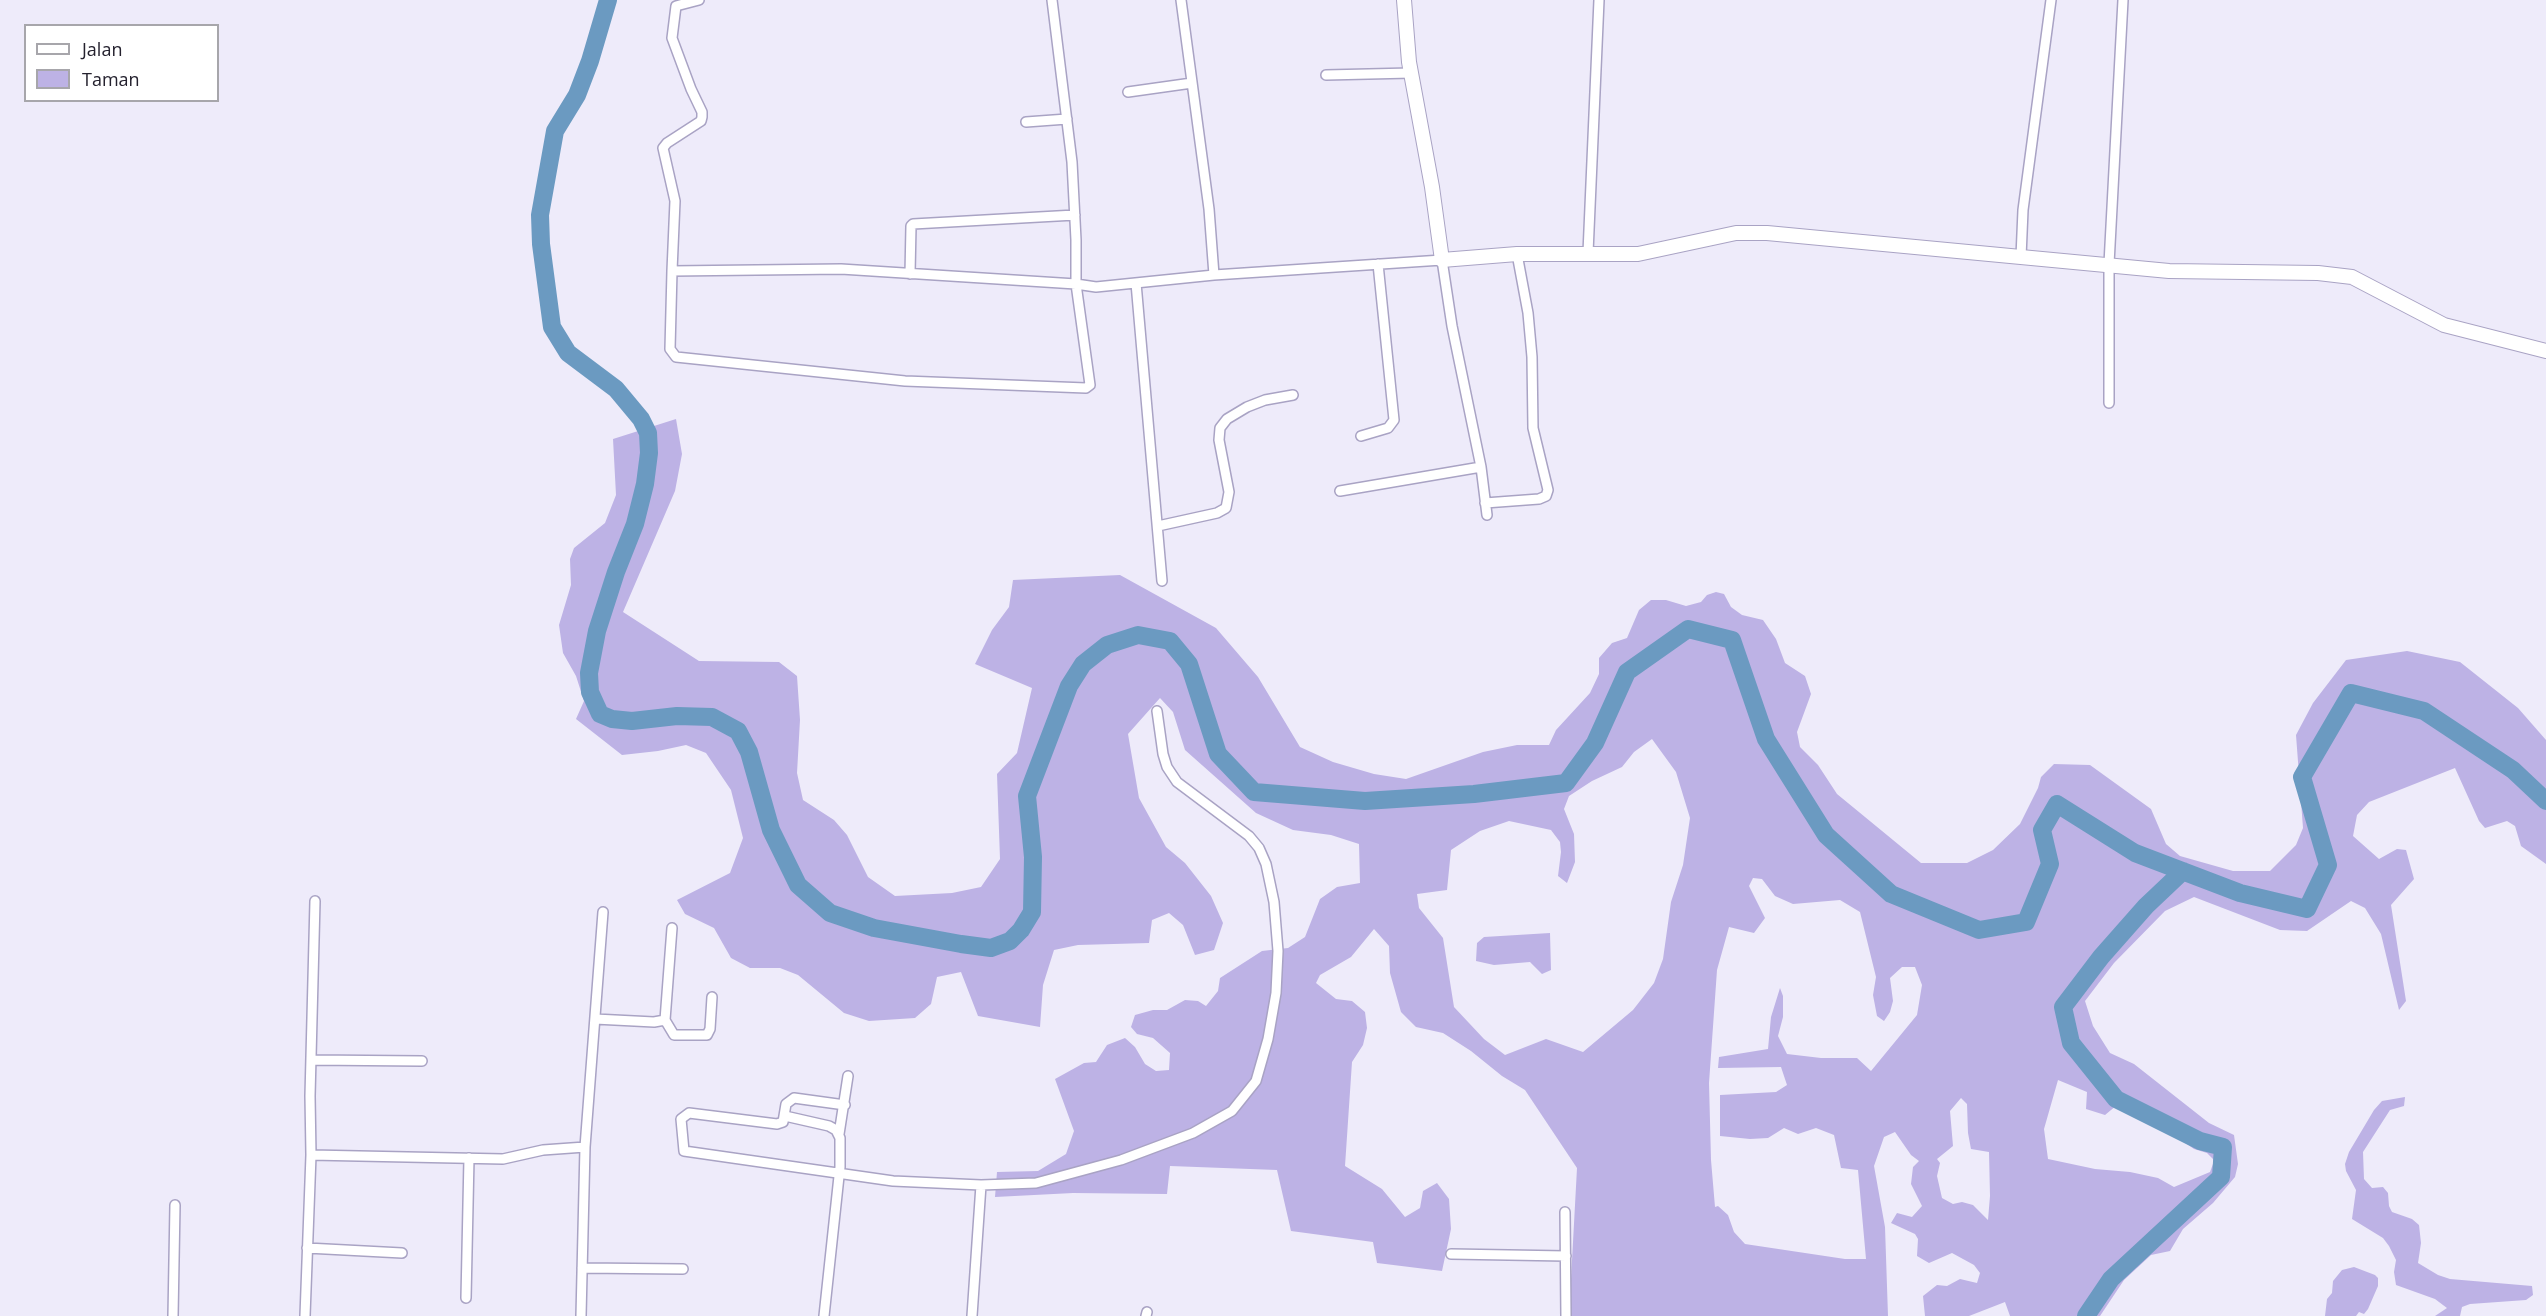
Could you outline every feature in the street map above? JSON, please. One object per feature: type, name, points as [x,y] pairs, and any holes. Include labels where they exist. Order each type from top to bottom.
[{"type":"street","points":[[699,0],[676,6],[672,38],[702,115],[701,121],[663,148],[675,201],[670,349],[676,357],[905,381],[1086,388],[1090,385],[1091,380],[1076,285],[1075,215],[1067,119],[1052,0]]},
{"type":"street","points":[[1181,0],[1209,209],[1214,275]]},
{"type":"street","points":[[1404,0],[1411,72],[1432,188],[1452,326],[1481,467],[1487,515]]},
{"type":"street","points":[[1588,253],[1599,0]]},
{"type":"street","points":[[2021,257],[2023,210],[2051,0]]},
{"type":"street","points":[[2109,403],[2109,264],[2123,0]]},
{"type":"street","points":[[1326,75],[1411,72]]},
{"type":"street","points":[[1128,92],[1192,83]]},
{"type":"street","points":[[1026,122],[1067,119]]},
{"type":"street","points":[[910,274],[911,226],[913,224],[1075,215]]},
{"type":"street","points":[[672,271],[841,269],[1096,287],[1214,275],[1517,254],[1638,254],[1736,232],[2169,271],[2318,273],[2352,277],[2444,326],[2546,351]]},
{"type":"street","points":[[1485,503],[1539,499],[1546,496],[1548,490],[1533,428],[1532,357],[1528,313],[1517,254]]},
{"type":"street","points":[[1360,436],[1388,428],[1394,420],[1378,264]]},
{"type":"street","points":[[1136,283],[1162,581]]},
{"type":"street","points":[[1158,526],[1217,513],[1226,508],[1229,492],[1219,440],[1221,428],[1227,419],[1247,407],[1265,400],[1293,395]]},
{"type":"street","points":[[1340,491],[1481,467]]},
{"type":"street","points":[[845,1105],[794,1098],[786,1104],[783,1122],[777,1124],[696,1113],[684,1115],[681,1125],[684,1151],[893,1181],[981,1185],[1036,1183],[1121,1160],[1193,1133],[1232,1111],[1256,1081],[1272,1016],[1278,961],[1274,902],[1266,864],[1259,848],[1249,836],[1177,782],[1167,767],[1163,754],[1157,711]]},
{"type":"street","points":[[305,1316],[311,1155],[315,901]]},
{"type":"street","points":[[581,1316],[585,1147],[603,912]]},
{"type":"street","points":[[672,928],[665,1020],[674,1035],[706,1035],[710,1029],[712,997]]},
{"type":"street","points":[[595,1019],[654,1022],[665,1020]]},
{"type":"street","points":[[311,1060],[422,1061]]},
{"type":"street","points":[[824,1316],[839,1174],[841,1144],[839,1134],[848,1076]]},
{"type":"street","points":[[785,1116],[829,1126],[839,1134]]},
{"type":"street","points":[[311,1155],[504,1159],[543,1150],[585,1147]]},
{"type":"street","points":[[466,1298],[469,1158]]},
{"type":"street","points":[[972,1316],[981,1185]]},
{"type":"street","points":[[173,1316],[174,1205]]},
{"type":"street","points":[[1565,1212],[1566,1316]]},
{"type":"street","points":[[307,1248],[402,1253]]},
{"type":"street","points":[[1450,1254],[1566,1256]]},
{"type":"street","points":[[582,1268],[683,1269]]},
{"type":"green space","points":[[676,419],[682,454],[675,491],[623,612],[699,661],[779,662],[797,676],[800,720],[797,773],[803,800],[834,820],[847,835],[868,877],[895,896],[952,893],[981,887],[1000,859],[997,774],[1017,753],[1032,688],[975,664],[992,630],[1009,607],[1013,580],[1120,575],[1216,628],[1258,677],[1300,747],[1333,762],[1374,774],[1406,779],[1483,752],[1517,745],[1549,745],[1556,730],[1590,693],[1599,674],[1599,658],[1612,643],[1627,638],[1639,610],[1651,600],[1666,600],[1686,606],[1701,602],[1707,595],[1716,592],[1724,594],[1731,607],[1742,615],[1763,620],[1776,639],[1785,663],[1805,676],[1811,694],[1797,732],[1800,747],[1818,765],[1837,794],[1921,863],[1967,863],[1993,850],[2020,824],[2041,777],[2054,764],[2090,765],[2151,809],[2166,844],[2180,856],[2233,871],[2270,871],[2296,845],[2303,828],[2296,735],[2313,703],[2346,660],[2407,651],[2460,662],[2518,708],[2546,740],[2546,864],[2521,846],[2515,826],[2507,821],[2485,828],[2479,821],[2455,768],[2369,802],[2357,815],[2353,836],[2379,859],[2397,849],[2406,850],[2414,879],[2391,905],[2406,1001],[2399,1010],[2381,934],[2365,908],[2351,901],[2307,931],[2280,930],[2194,897],[2165,911],[2114,963],[2085,1001],[2093,1026],[2110,1053],[2134,1064],[2209,1123],[2234,1135],[2238,1164],[2235,1177],[2213,1203],[2183,1229],[2170,1251],[2151,1255],[2124,1280],[2100,1316],[2010,1316],[2005,1302],[1969,1316],[1925,1316],[1923,1296],[1937,1285],[1947,1286],[1960,1279],[1977,1283],[1980,1273],[1974,1265],[1952,1253],[1929,1263],[1917,1256],[1918,1239],[1915,1234],[1891,1223],[1897,1213],[1912,1217],[1922,1206],[1911,1184],[1913,1167],[1919,1161],[1911,1155],[1895,1132],[1884,1137],[1874,1166],[1885,1227],[1888,1316],[1569,1316],[1577,1168],[1525,1090],[1443,1033],[1416,1027],[1401,1012],[1390,973],[1389,946],[1374,929],[1351,957],[1320,975],[1316,983],[1336,999],[1352,1001],[1365,1012],[1367,1028],[1363,1045],[1352,1062],[1345,1166],[1382,1189],[1405,1217],[1420,1208],[1423,1191],[1437,1183],[1449,1199],[1451,1229],[1442,1271],[1377,1263],[1373,1242],[1291,1231],[1277,1170],[1170,1166],[1167,1194],[1073,1193],[995,1197],[997,1172],[1038,1171],[1066,1154],[1074,1131],[1055,1079],[1084,1063],[1096,1062],[1107,1045],[1125,1038],[1135,1047],[1145,1064],[1156,1071],[1169,1070],[1170,1053],[1153,1038],[1137,1034],[1131,1027],[1135,1015],[1153,1010],[1167,1010],[1185,1000],[1198,1001],[1206,1006],[1218,991],[1220,978],[1262,951],[1288,948],[1305,937],[1320,899],[1337,887],[1360,883],[1359,844],[1331,835],[1293,830],[1256,813],[1185,750],[1173,712],[1160,698],[1128,734],[1139,798],[1166,847],[1185,863],[1211,896],[1223,923],[1214,950],[1195,955],[1183,925],[1169,913],[1152,920],[1149,943],[1078,945],[1054,950],[1043,985],[1040,1027],[978,1016],[961,972],[937,977],[931,1004],[915,1018],[869,1021],[844,1013],[798,975],[780,968],[750,968],[731,958],[714,928],[685,914],[677,900],[730,873],[743,838],[731,790],[706,753],[686,745],[622,755],[576,719],[584,701],[576,676],[563,653],[559,625],[571,585],[570,559],[574,548],[605,523],[616,495],[613,439]],"holes":[[[1652,739],[1676,772],[1690,818],[1683,865],[1671,902],[1663,959],[1654,983],[1633,1010],[1583,1052],[1546,1039],[1505,1055],[1484,1039],[1454,1007],[1443,938],[1419,908],[1417,894],[1447,890],[1451,850],[1480,831],[1509,821],[1551,830],[1560,842],[1558,876],[1567,883],[1575,862],[1574,834],[1564,809],[1569,796],[1592,781],[1622,767],[1634,752]],[[1753,878],[1762,879],[1775,896],[1793,904],[1840,900],[1860,912],[1876,977],[1873,995],[1877,1016],[1884,1021],[1893,1001],[1890,978],[1902,967],[1915,967],[1922,985],[1917,1015],[1871,1071],[1857,1058],[1821,1058],[1787,1054],[1778,1036],[1783,1017],[1783,996],[1780,988],[1771,1017],[1768,1049],[1719,1057],[1718,1068],[1781,1067],[1787,1085],[1776,1092],[1720,1095],[1720,1136],[1768,1138],[1784,1128],[1798,1134],[1816,1128],[1834,1135],[1841,1168],[1858,1170],[1866,1259],[1845,1259],[1745,1244],[1734,1232],[1728,1215],[1718,1206],[1715,1207],[1709,1083],[1717,970],[1729,927],[1754,933],[1765,918],[1749,886]],[[2058,1080],[2087,1092],[2086,1109],[2105,1115],[2117,1105],[2158,1124],[2194,1149],[2207,1153],[2213,1159],[2213,1164],[2210,1172],[2174,1187],[2158,1178],[2130,1172],[2095,1169],[2048,1159],[2044,1129]],[[1961,1098],[1967,1104],[1971,1149],[1989,1152],[1988,1220],[1973,1205],[1962,1202],[1953,1204],[1942,1198],[1937,1176],[1940,1163],[1937,1159],[1953,1146],[1950,1111]]]},
{"type":"green space","points":[[1550,933],[1551,970],[1542,974],[1530,962],[1494,965],[1476,961],[1477,943],[1484,937]]},
{"type":"green space","points":[[2405,1097],[2404,1106],[2390,1110],[2363,1152],[2364,1179],[2372,1188],[2383,1187],[2388,1193],[2392,1212],[2412,1219],[2419,1225],[2421,1243],[2418,1263],[2450,1279],[2532,1286],[2533,1295],[2526,1300],[2470,1304],[2462,1307],[2460,1316],[2435,1316],[2447,1308],[2435,1299],[2396,1285],[2394,1272],[2396,1260],[2389,1246],[2383,1238],[2352,1219],[2356,1190],[2346,1171],[2345,1164],[2349,1152],[2374,1110],[2382,1101]]},
{"type":"green space","points":[[2354,1267],[2378,1278],[2378,1286],[2368,1309],[2364,1314],[2359,1312],[2356,1316],[2325,1316],[2327,1299],[2332,1293],[2333,1281],[2342,1270]]},
{"type":"waterway","points":[[608,0],[590,61],[577,95],[555,131],[540,215],[541,244],[552,327],[568,353],[616,389],[641,419],[648,433],[649,453],[645,484],[635,524],[616,572],[597,631],[589,673],[590,692],[600,714],[612,719],[632,721],[677,716],[712,717],[738,731],[749,752],[771,830],[798,885],[830,913],[874,928],[961,944],[991,948],[1010,941],[1021,930],[1032,912],[1033,857],[1027,796],[1069,686],[1083,664],[1107,645],[1138,635],[1170,641],[1189,664],[1218,754],[1254,792],[1365,801],[1474,794],[1566,783],[1595,743],[1627,672],[1688,629],[1732,640],[1766,739],[1826,835],[1891,894],[1979,930],[2026,922],[2050,864],[2042,830],[2057,804],[2135,853],[2240,893],[2307,909],[2328,865],[2302,777],[2351,693],[2424,711],[2513,770],[2546,801]]},
{"type":"waterway","points":[[2086,1316],[2111,1279],[2221,1177],[2223,1147],[2200,1141],[2116,1099],[2071,1043],[2063,1007],[2101,957],[2146,906],[2183,871]]}]
